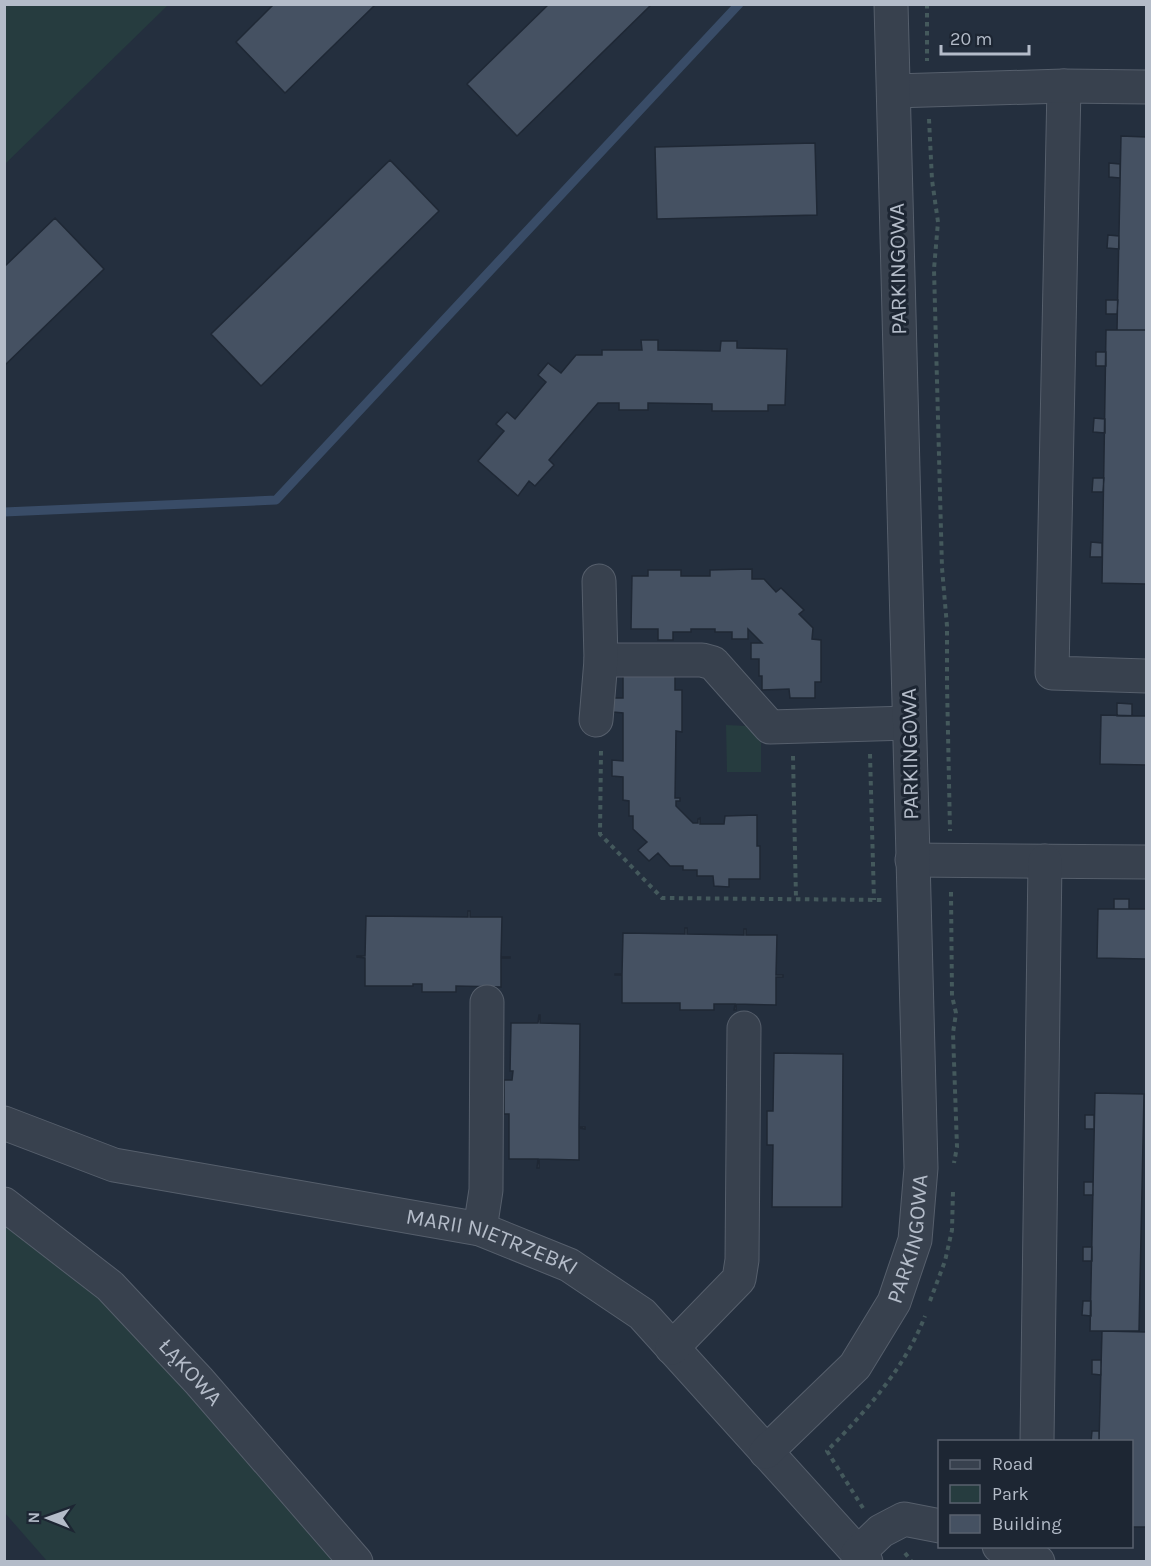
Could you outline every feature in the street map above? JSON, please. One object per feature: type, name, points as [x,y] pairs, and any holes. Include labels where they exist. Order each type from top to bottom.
[{"type":"street","name":"PARKINGOWA","points":[[766,1452],[855,1366],[894,1302],[915,1240],[921,1168],[891,4]]},
{"type":"street","points":[[1064,86],[1052,674],[1146,676]]},
{"type":"street","points":[[894,91],[1064,86],[1146,87]]},
{"type":"street","points":[[596,720],[601,660],[599,581]]},
{"type":"street","points":[[601,660],[702,660],[712,663],[770,727],[909,723]]},
{"type":"street","points":[[912,860],[1146,862]]},
{"type":"street","points":[[1037,1440],[1045,861]]},
{"type":"street","points":[[480,1229],[486,1190],[487,1002]]},
{"type":"street","points":[[672,1348],[740,1279],[744,1028]]},
{"type":"street","name":"MARII NIETRZEBKI","points":[[4,1123],[114,1165],[480,1229],[569,1264],[642,1314],[862,1557]]},
{"type":"street","name":"ŁĄKOWA","points":[[4,1204],[110,1286],[200,1381],[356,1562]]},
{"type":"street","points":[[862,1557],[881,1531],[904,1520],[938,1526]]},
{"type":"street","points":[[1005,1548],[1038,1562]]},
{"type":"path","points":[[596,720],[601,727],[600,834],[662,898],[951,902]]},
{"type":"path","points":[[870,724],[874,900]]},
{"type":"path","points":[[792,726],[796,899]]},
{"type":"green space","points":[[5,4],[168,4],[168,5],[5,164]]},
{"type":"green space","points":[[726,725],[747,726],[761,743],[761,772],[727,772]]},
{"type":"green space","points":[[4,1217],[108,1300],[337,1561],[47,1561],[5,1513]]},
{"type":"building","points":[[274,4],[376,4],[285,93],[236,42]]},
{"type":"building","points":[[549,4],[652,4],[517,136],[467,84]]},
{"type":"building","points":[[1121,136],[1146,137],[1146,330],[1117,330]]},
{"type":"building","points":[[815,143],[817,215],[657,219],[655,147]]},
{"type":"building","points":[[390,160],[439,211],[261,386],[211,334]]},
{"type":"building","points":[[1109,163],[1120,164],[1120,178],[1109,177]]},
{"type":"building","points":[[55,218],[104,269],[4,366],[4,267]]},
{"type":"building","points":[[1108,235],[1119,236],[1119,249],[1107,248]]},
{"type":"building","points":[[1106,300],[1118,300],[1117,314],[1106,314]]},
{"type":"building","points":[[1106,330],[1146,330],[1146,584],[1102,583]]},
{"type":"building","points":[[641,340],[658,340],[658,350],[720,351],[721,341],[737,341],[737,348],[787,349],[785,405],[768,405],[768,411],[712,411],[712,404],[648,403],[648,410],[619,410],[619,403],[598,403],[549,460],[554,465],[535,486],[529,481],[518,496],[478,461],[504,431],[496,424],[507,412],[515,419],[546,382],[538,375],[548,363],[561,373],[576,355],[602,355],[602,350],[642,350]]},
{"type":"building","points":[[1096,352],[1106,352],[1106,366],[1096,366]]},
{"type":"building","points":[[1094,418],[1105,419],[1105,433],[1093,432]]},
{"type":"building","points":[[1093,478],[1104,478],[1103,492],[1092,492]]},
{"type":"building","points":[[1091,542],[1102,543],[1102,557],[1090,557]]},
{"type":"building","points":[[752,569],[752,579],[764,579],[776,592],[781,588],[804,610],[799,614],[813,628],[812,639],[821,640],[821,682],[815,682],[815,698],[790,698],[789,689],[762,690],[759,659],[751,659],[751,643],[762,643],[748,629],[748,639],[732,639],[732,632],[715,632],[715,629],[691,629],[691,632],[673,632],[673,640],[658,640],[658,629],[631,629],[632,576],[648,576],[648,570],[681,570],[681,576],[710,576],[710,570]]},
{"type":"building","points":[[623,674],[675,674],[675,690],[682,690],[682,732],[676,731],[675,798],[680,798],[680,801],[676,801],[676,806],[693,823],[698,823],[700,818],[700,824],[724,824],[725,816],[757,815],[760,879],[729,879],[729,887],[714,886],[713,876],[697,876],[697,870],[683,870],[683,866],[670,866],[658,853],[649,861],[638,850],[647,842],[633,829],[633,816],[629,816],[629,801],[623,800],[623,777],[612,776],[612,760],[623,761],[623,713],[613,712],[613,698],[623,698]]},
{"type":"building","points":[[1117,703],[1132,704],[1132,716],[1117,716]]},
{"type":"building","points":[[1101,715],[1146,716],[1146,765],[1100,764]]},
{"type":"building","points":[[1114,899],[1129,899],[1129,909],[1114,909]]},
{"type":"building","points":[[1098,909],[1146,909],[1146,959],[1097,958]]},
{"type":"building","points":[[468,911],[470,911],[470,917],[502,917],[501,957],[510,958],[501,958],[501,987],[456,986],[456,992],[422,992],[422,984],[365,986],[365,958],[357,956],[365,956],[366,916],[468,917]]},
{"type":"building","points":[[685,928],[687,928],[687,934],[744,935],[744,929],[746,929],[746,935],[777,935],[776,975],[783,975],[783,977],[776,977],[776,1005],[736,1004],[736,1010],[734,1010],[735,1004],[714,1004],[714,1010],[680,1010],[680,1003],[622,1003],[622,975],[615,974],[622,974],[623,933],[685,934]]},
{"type":"building","points":[[539,1015],[540,1023],[580,1024],[579,1127],[585,1127],[585,1129],[579,1128],[579,1160],[539,1159],[539,1168],[537,1168],[538,1159],[509,1159],[509,1114],[504,1114],[504,1080],[512,1080],[513,1071],[510,1071],[511,1023],[538,1023]]},
{"type":"building","points":[[774,1053],[843,1054],[842,1207],[772,1207],[773,1145],[767,1145],[767,1111],[773,1111]]},
{"type":"building","points":[[1095,1093],[1144,1094],[1139,1331],[1090,1331]]},
{"type":"building","points":[[1085,1115],[1094,1115],[1094,1129],[1085,1129]]},
{"type":"building","points":[[1084,1182],[1093,1182],[1093,1195],[1084,1195]]},
{"type":"building","points":[[1083,1247],[1092,1247],[1092,1261],[1083,1261]]},
{"type":"building","points":[[1083,1301],[1091,1301],[1091,1316],[1082,1315]]},
{"type":"building","points":[[1102,1331],[1146,1332],[1146,1527],[1133,1527],[1133,1440],[1099,1440]]},
{"type":"building","points":[[1092,1360],[1101,1360],[1101,1375],[1092,1374]]},
{"type":"building","points":[[1092,1431],[1099,1431],[1099,1440],[1091,1440]]},
{"type":"waterway","points":[[4,512],[276,500],[739,4]]}]
